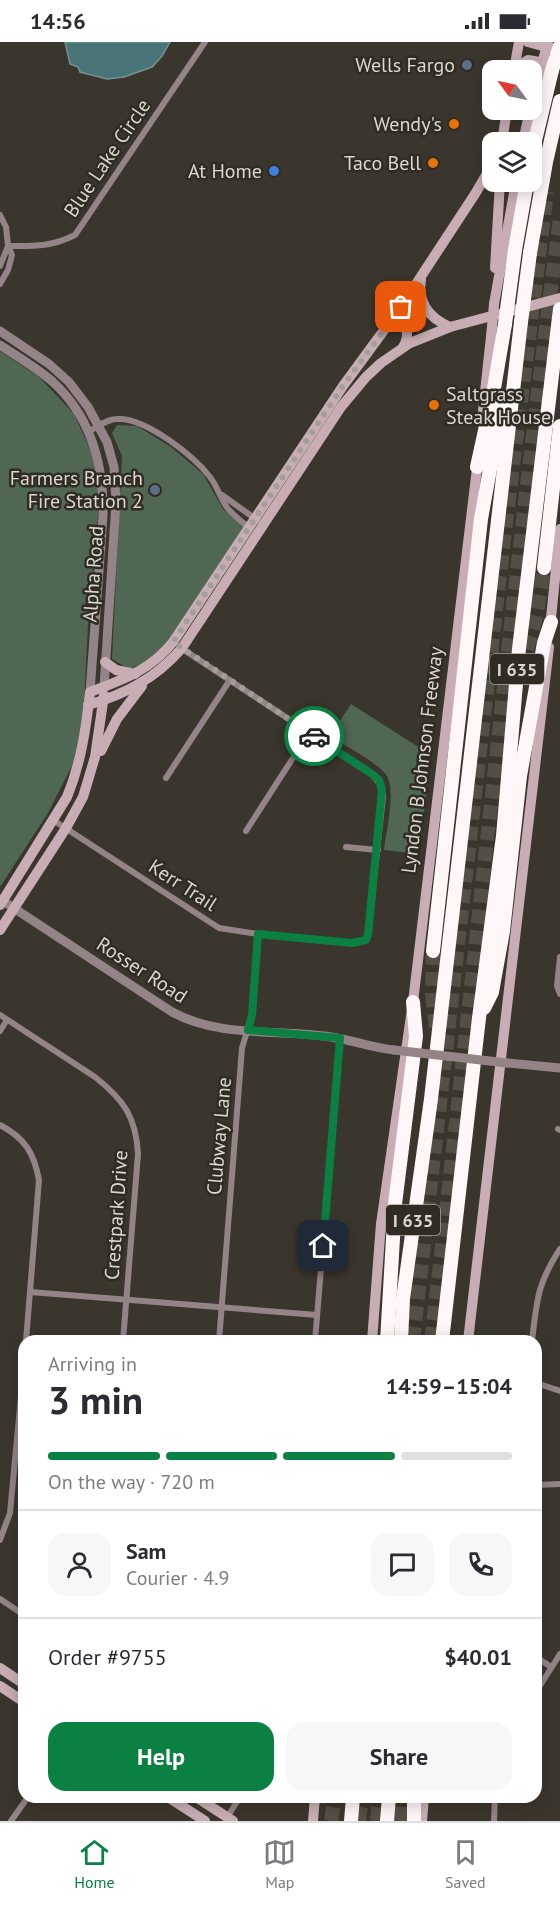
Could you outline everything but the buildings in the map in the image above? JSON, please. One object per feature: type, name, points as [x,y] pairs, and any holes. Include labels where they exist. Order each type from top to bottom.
[{"type":"highway","points":[[537,132],[551,68],[560,46]]},
{"type":"highway","name":"I 635","points":[[401,1335],[403,1299],[434,1076],[521,322],[530,253],[560,101]]},
{"type":"highway","points":[[477,467],[494,394],[498,322],[515,250],[525,192]]},
{"type":"highway","name":"I 635","points":[[444,1335],[444,1316],[479,1018],[503,836],[519,649],[559,315]]},
{"type":"highway","points":[[433,951],[481,519],[499,418],[513,387]]},
{"type":"highway","points":[[544,568],[560,426]]},
{"type":"highway","points":[[479,1018],[492,992],[504,921],[526,734],[544,643],[551,622]]},
{"type":"highway","points":[[387,1335],[394,1216],[416,1036],[413,1002]]},
{"type":"highway","points":[[351,1821],[352,1803]]},
{"type":"highway","points":[[387,1821],[388,1803]]},
{"type":"highway","points":[[414,1803],[414,1821]]},
{"type":"main road","points":[[516,60],[519,42]]},
{"type":"main road","points":[[528,42],[560,51]]},
{"type":"main road","points":[[542,86],[551,68],[548,42]]},
{"type":"main road","points":[[88,705],[131,689],[165,667],[177,645],[482,183]]},
{"type":"main road","points":[[498,322],[494,304],[499,192]]},
{"type":"main road","points":[[494,304],[514,192]]},
{"type":"main road","points":[[422,276],[420,289],[422,302],[428,314],[438,322],[450,327]]},
{"type":"main road","points":[[341,398],[403,347],[450,327],[498,322],[560,298]]},
{"type":"main road","points":[[393,317],[402,322],[406,329],[407,336],[403,347]]},
{"type":"main road","name":"Lyndon B Johnson Freeway","points":[[373,1335],[386,1183],[413,1002],[477,467]]},
{"type":"main road","points":[[469,1335],[546,684],[560,529]]},
{"type":"main road","points":[[1,903],[53,820],[74,780],[86,735],[90,692],[136,674],[177,645]]},
{"type":"main road","points":[[105,662],[116,670],[136,674]]},
{"type":"main road","points":[[92,767],[117,719],[149,679]]},
{"type":"main road","points":[[0,930],[66,828],[82,797],[99,736],[104,687]]},
{"type":"main road","points":[[0,1668],[18,1680]]},
{"type":"main road","points":[[0,1686],[18,1698]]},
{"type":"main road","points":[[177,1803],[205,1821]]},
{"type":"main road","points":[[204,1803],[228,1820]]},
{"type":"main road","points":[[313,1821],[314,1803]]},
{"type":"main road","points":[[422,1821],[424,1803]]},
{"type":"street","name":"Blue Lake Circle","points":[[8,246],[45,246],[59,243],[75,235],[82,228],[205,42]]},
{"type":"street","points":[[0,215],[6,228],[8,246],[12,255],[0,284]]},
{"type":"street","points":[[0,266],[8,246]]},
{"type":"street","name":"Alpha Road","points":[[0,332],[62,375],[100,425],[112,458],[115,488],[104,687]]},
{"type":"street","name":"Alpha Road","points":[[0,345],[53,382],[73,406],[88,432],[100,464],[104,490],[90,692]]},
{"type":"street","points":[[88,432],[114,419],[126,419],[152,430],[191,457],[204,469],[221,494],[226,506],[256,526]]},
{"type":"street","points":[[221,494],[256,526]]},
{"type":"street","name":"Kerr Trail","points":[[53,820],[213,925],[226,930],[352,943],[366,940],[383,796],[379,780],[177,645]]},
{"type":"street","points":[[166,778],[230,680]]},
{"type":"street","points":[[246,831],[309,733]]},
{"type":"street","points":[[346,847],[378,850]]},
{"type":"street","name":"Rosser Road","points":[[1,903],[14,908],[182,1018],[204,1025],[340,1038],[394,1050],[560,1068]]},
{"type":"street","name":"Clubway Lane","points":[[220,1335],[242,1048],[252,1015],[258,934]]},
{"type":"street","points":[[560,957],[557,986],[560,994]]},
{"type":"street","name":"Crestpark Drive","points":[[0,1016],[110,1088],[121,1099],[135,1125],[138,1154],[123,1335]]},
{"type":"street","points":[[0,1031],[7,1020]]},
{"type":"street","points":[[315,1335],[340,1038]]},
{"type":"street","points":[[0,1125],[16,1134],[27,1147],[36,1162],[39,1180],[26,1335]]},
{"type":"street","points":[[533,1335],[541,1282],[560,1249]]},
{"type":"street","points":[[30,1292],[317,1315]]},
{"type":"street","points":[[542,1385],[560,1391]]},
{"type":"street","points":[[0,1539],[10,1513],[18,1428]]},
{"type":"street","points":[[542,1485],[560,1484]]},
{"type":"street","points":[[0,1599],[18,1611]]},
{"type":"street","points":[[542,1683],[560,1654]]},
{"type":"street","points":[[542,1661],[552,1667]]},
{"type":"street","points":[[11,1821],[24,1803]]},
{"type":"street","points":[[228,1820],[237,1803]]},
{"type":"street","points":[[494,1821],[495,1803]]},
{"type":"green space","points":[[0,351],[39,377],[74,414],[91,451],[100,494],[88,625],[84,705],[76,758],[48,813],[0,887]]},
{"type":"green space","points":[[117,425],[137,426],[171,447],[203,474],[223,509],[244,527],[164,647],[149,661],[129,669],[112,659],[122,456],[112,433]]},
{"type":"green space","points":[[351,704],[431,755],[419,854],[384,850],[391,802],[390,783],[387,776],[370,760],[330,736]]},
{"type":"water","points":[[65,42],[170,42],[152,67],[124,77],[107,79],[80,72],[78,67],[70,64]]},
{"type":"tunnel","points":[[414,1335],[506,523],[547,192]]},
{"type":"tunnel","points":[[432,1335],[525,499],[560,218]]},
{"type":"tunnel","points":[[519,669],[532,632],[544,568]]},
{"type":"tunnel","points":[[433,951],[432,993],[436,1030]]},
{"type":"tunnel","points":[[331,1821],[334,1803]]},
{"type":"tunnel","points":[[359,1821],[361,1803]]},
{"type":"tunnel","points":[[377,1821],[378,1803]]},
{"type":"tunnel","points":[[401,1821],[402,1803]]},
{"type":"way so far","points":[[314,736],[173,642],[343,386],[401,307]]},
{"type":"place","name":"Wells Fargo","points":[[467,65]]},
{"type":"place","name":"Wendy's","points":[[454,124]]},
{"type":"place","name":"Taco Bell","points":[[433,163]]},
{"type":"place","name":"At Home","points":[[274,171]]},
{"type":"place","name":"Saltgrass Steak House","points":[[434,405]]},
{"type":"place","name":"Farmers Branch Fire Station 2","points":[[155,490]]},
{"type":"route","points":[[314,736],[372,774],[379,780],[382,790],[368,935],[366,940],[352,943],[258,934],[252,1015],[248,1030],[340,1038],[323,1246]]}]
